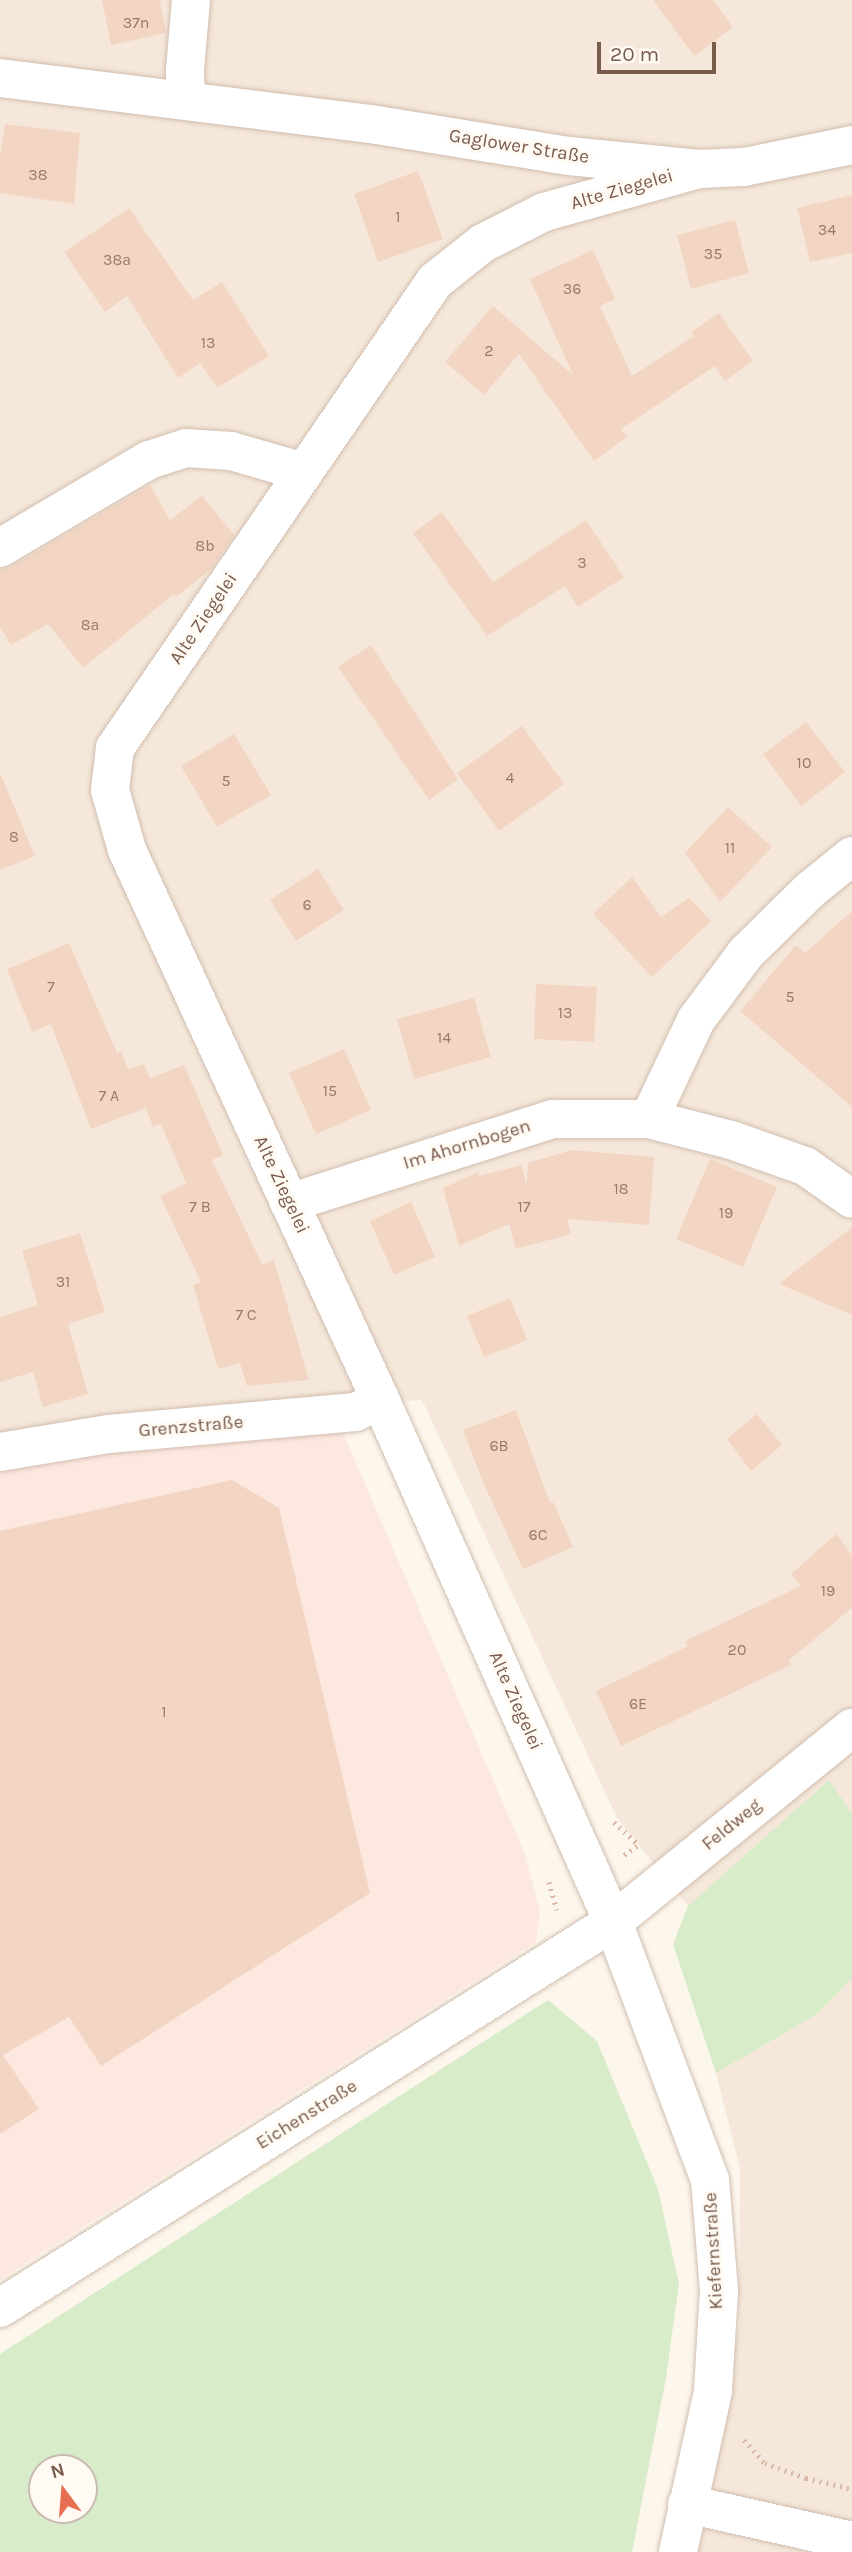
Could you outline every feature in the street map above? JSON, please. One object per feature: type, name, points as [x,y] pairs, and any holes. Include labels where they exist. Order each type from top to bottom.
[{"type":"street","points":[[186,100],[185,70],[191,0]]},
{"type":"street","name":"Gaglower Straße","points":[[0,78],[377,125],[569,156],[699,169],[744,167],[852,145]]},
{"type":"street","name":"Alte Ziegelei","points":[[544,212],[566,183],[569,156]]},
{"type":"street","name":"Alte Ziegelei","points":[[613,1922],[381,1401],[127,850],[110,790],[115,748],[435,281],[483,243],[544,212],[699,169]]},
{"type":"street","points":[[0,548],[149,460],[186,449],[231,450],[304,472]]},
{"type":"street","points":[[649,1119],[696,1020],[746,953],[810,890],[852,856]]},
{"type":"street","name":"Im Ahornbogen","points":[[289,1203],[553,1119],[649,1119],[731,1140],[805,1166],[852,1199]]},
{"type":"street","name":"Grenzstraße","points":[[0,1451],[109,1434],[355,1412],[381,1401]]},
{"type":"street","name":"Feldweg","points":[[613,1922],[852,1728]]},
{"type":"street","name":"Eichenstraße","points":[[0,2308],[613,1922]]},
{"type":"street","name":"Kiefernstraße","points":[[613,1922],[710,2180],[719,2291],[713,2391],[678,2552]]},
{"type":"street","points":[[687,2504],[852,2541]]},
{"type":"path","points":[[742,2436],[765,2463],[806,2478],[852,2489]]},
{"type":"shaded area","points":[[0,0],[852,0],[852,2552],[697,2552],[739,2326],[740,2168],[716,2073],[816,2015],[688,1906],[617,1818],[422,1400],[329,1406],[0,1440]]},
{"type":"shaded area","points":[[343,1433],[525,1854],[540,1913],[536,1942],[0,2279],[0,1464],[108,1446]]},
{"type":"green space","points":[[829,1780],[852,1814],[852,1978],[816,2015],[716,2073],[673,1944],[688,1906]]},
{"type":"green space","points":[[548,2000],[597,2041],[658,2189],[679,2284],[666,2378],[632,2552],[0,2552],[0,2354]]},
{"type":"building","points":[[102,0],[160,0],[166,33],[111,45]]},
{"type":"building","points":[[653,0],[713,0],[733,27],[694,56]]},
{"type":"building","points":[[5,124],[80,133],[74,204],[0,193],[0,156]]},
{"type":"building","points":[[418,171],[443,239],[378,262],[354,194]]},
{"type":"building","points":[[852,195],[852,253],[810,262],[797,208]]},
{"type":"building","points":[[129,208],[193,300],[222,282],[269,356],[217,388],[200,363],[178,378],[127,296],[105,312],[64,252]]},
{"type":"building","points":[[735,220],[749,273],[691,289],[677,235]]},
{"type":"building","points":[[593,250],[615,299],[600,306],[632,376],[694,336],[691,332],[719,313],[753,361],[725,381],[715,366],[621,429],[627,437],[594,461],[519,354],[484,395],[445,362],[493,306],[573,375],[530,279]]},
{"type":"building","points":[[150,485],[170,520],[202,496],[234,535],[211,569],[176,597],[174,594],[83,668],[48,624],[11,645],[0,627],[0,570],[11,567]]},
{"type":"building","points":[[442,512],[493,582],[586,520],[624,577],[578,607],[565,586],[487,636],[413,533]]},
{"type":"building","points":[[371,645],[458,779],[429,800],[338,667]]},
{"type":"building","points":[[806,722],[845,772],[801,806],[763,754]]},
{"type":"building","points":[[522,726],[564,784],[499,831],[457,773]]},
{"type":"building","points":[[234,734],[271,795],[217,827],[181,766]]},
{"type":"building","points":[[0,773],[35,856],[0,870]]},
{"type":"building","points":[[728,807],[772,847],[720,902],[685,853]]},
{"type":"building","points":[[318,869],[344,910],[296,941],[270,900]]},
{"type":"building","points":[[632,877],[661,917],[689,898],[711,921],[652,977],[593,914]]},
{"type":"building","points":[[852,911],[852,1107],[740,1011],[796,945],[805,953]]},
{"type":"building","points":[[69,943],[117,1053],[121,1051],[128,1069],[144,1064],[150,1078],[184,1065],[223,1155],[212,1160],[262,1264],[274,1260],[309,1380],[247,1386],[240,1363],[218,1369],[193,1285],[201,1282],[160,1196],[186,1183],[161,1124],[153,1127],[146,1108],[91,1129],[51,1024],[32,1032],[7,969]]},
{"type":"building","points":[[536,984],[597,987],[594,1042],[534,1039]]},
{"type":"building","points":[[474,998],[491,1057],[414,1079],[397,1019]]},
{"type":"building","points":[[344,1049],[371,1110],[316,1134],[289,1073]]},
{"type":"building","points":[[572,1150],[654,1157],[649,1225],[567,1219],[571,1234],[516,1249],[509,1224],[459,1246],[443,1188],[478,1172],[479,1176],[521,1165],[527,1185],[528,1163]]},
{"type":"building","points":[[710,1159],[777,1187],[743,1267],[676,1239]]},
{"type":"building","points":[[411,1202],[435,1257],[394,1275],[370,1221]]},
{"type":"building","points":[[852,1227],[852,1315],[779,1284]]},
{"type":"building","points":[[80,1233],[105,1312],[68,1324],[88,1394],[43,1407],[33,1372],[0,1382],[0,1317],[38,1305],[22,1251]]},
{"type":"building","points":[[510,1298],[527,1340],[484,1357],[467,1316]]},
{"type":"building","points":[[516,1410],[550,1503],[553,1502],[573,1547],[523,1569],[483,1482],[463,1430]]},
{"type":"building","points":[[757,1414],[782,1445],[751,1471],[727,1439]]},
{"type":"building","points":[[232,1480],[279,1508],[370,1893],[101,2066],[69,2017],[3,2055],[39,2109],[0,2134],[0,1531]]},
{"type":"building","points":[[836,1534],[852,1555],[852,1608],[789,1660],[791,1665],[621,1746],[596,1691],[688,1646],[685,1641],[801,1586],[791,1574]]}]
